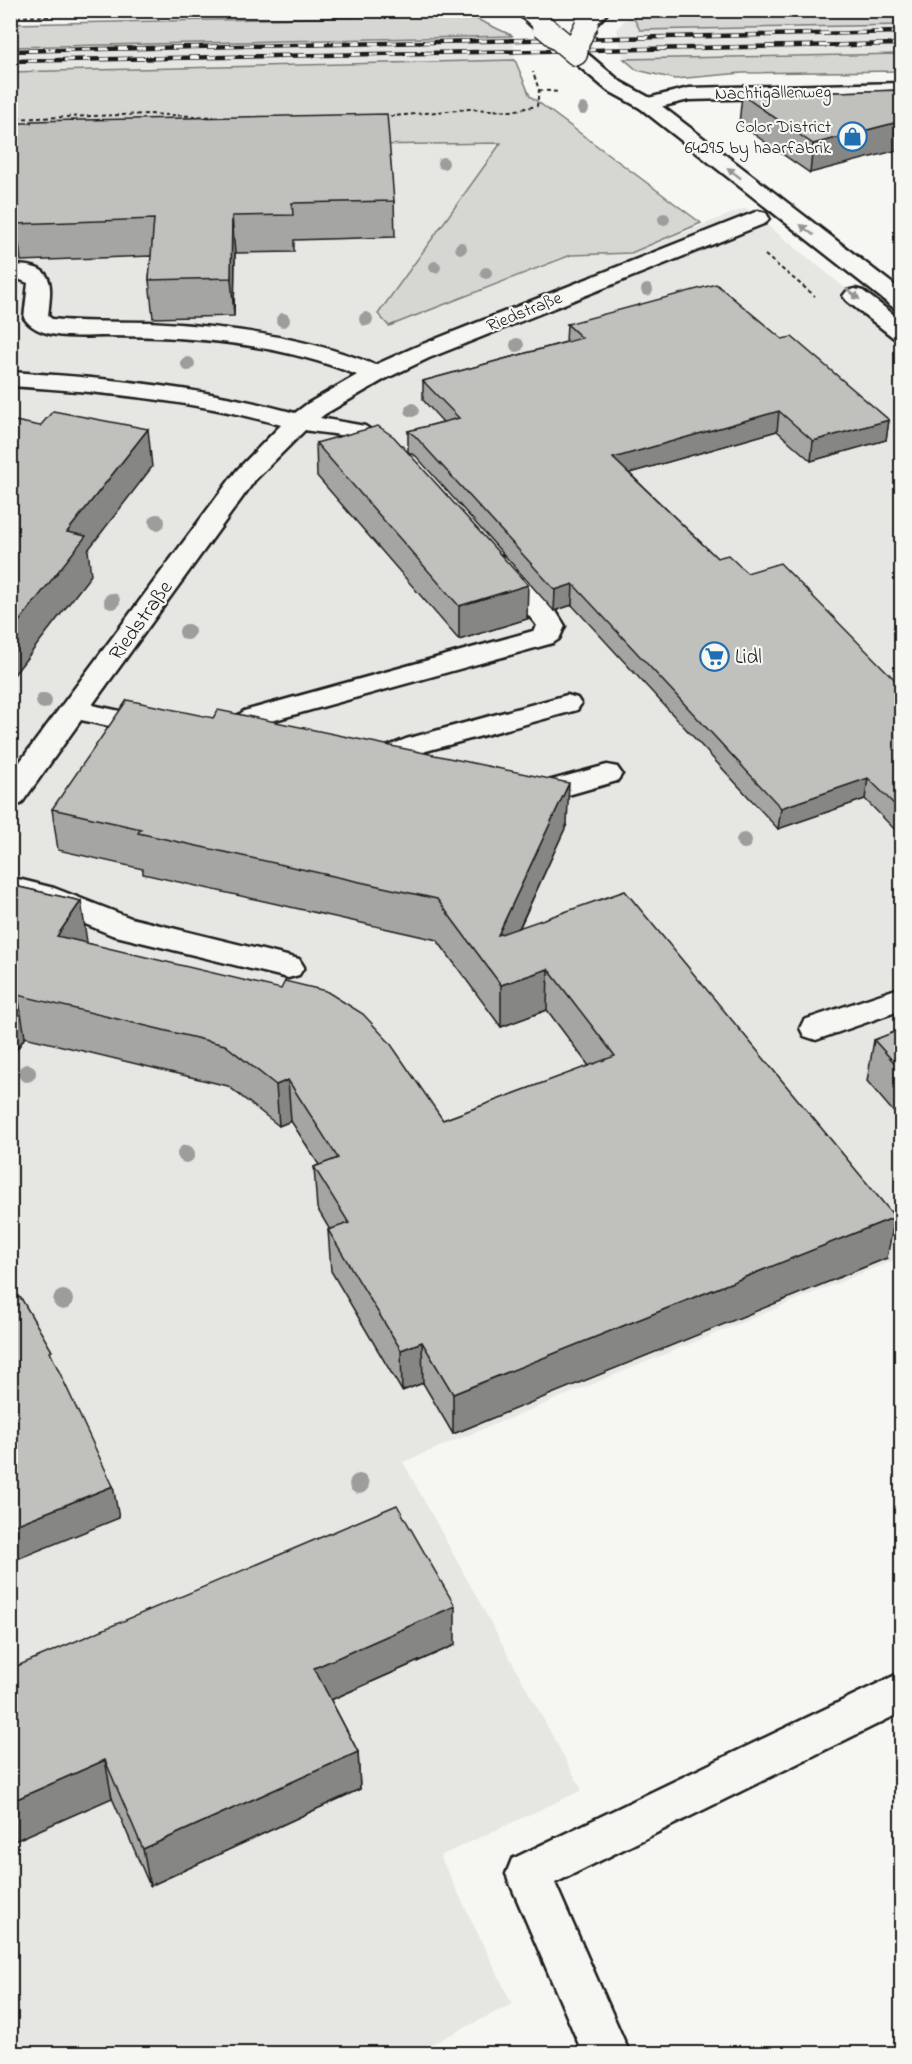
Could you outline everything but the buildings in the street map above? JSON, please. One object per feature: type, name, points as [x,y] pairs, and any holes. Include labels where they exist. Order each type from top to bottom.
[{"type":"street","points":[[580,57],[594,16]]},
{"type":"street","points":[[533,19],[614,86],[647,104],[771,220]]},
{"type":"street","points":[[614,86],[624,109],[649,131]]},
{"type":"street","name":"Nachtigallenweg","points":[[647,104],[689,94],[902,89]]},
{"type":"street","points":[[736,201],[771,220],[902,303]]},
{"type":"street","name":"Riedstraße","points":[[10,798],[246,475],[299,423],[333,397],[376,374],[443,344],[771,220]]},
{"type":"street","points":[[10,272],[22,272],[38,279],[40,283],[36,318],[45,325],[160,330],[243,341],[345,361],[376,374]]},
{"type":"street","points":[[839,283],[902,333]]},
{"type":"street","points":[[10,379],[99,384],[181,395],[241,406],[299,423],[356,431],[405,463],[413,471]]},
{"type":"street","points":[[204,736],[254,717],[543,637],[549,633],[551,626],[547,619],[482,547]]},
{"type":"street","points":[[413,778],[367,769],[416,745],[567,704]]},
{"type":"street","points":[[74,710],[254,746]]},
{"type":"street","points":[[494,794],[517,799],[607,774]]},
{"type":"street","points":[[10,887],[43,896],[123,927],[288,967]]},
{"type":"street","points":[[816,1028],[902,998]]},
{"type":"street","points":[[607,2054],[528,1874],[902,1691]]},
{"type":"path","points":[[10,17],[337,10]]},
{"type":"path","points":[[375,118],[469,109],[512,111],[537,106],[539,90],[531,63]]},
{"type":"path","points":[[10,119],[148,114],[216,117]]},
{"type":"shaded area","points":[[639,10],[901,11],[901,25],[640,30],[631,13]]},
{"type":"shaded area","points":[[757,10],[901,11],[901,70],[742,73],[675,79],[637,70],[624,59],[617,29],[625,20],[644,13]]},
{"type":"shaded area","points":[[468,15],[513,36],[11,47],[11,24]]},
{"type":"shaded area","points":[[513,36],[515,60],[11,72],[10,47]]},
{"type":"shaded area","points":[[901,54],[901,71],[742,73],[675,79],[637,70],[624,59]]},
{"type":"shaded area","points":[[515,60],[530,96],[701,223],[631,253],[571,255],[389,326],[378,314],[501,143],[11,150],[10,72]]},
{"type":"shaded area","points":[[502,143],[378,314],[571,255],[631,253],[746,208],[901,333],[901,1257],[403,1462],[582,1790],[440,1856],[512,2004],[414,2053],[11,2053],[11,152]]},
{"type":"railway","points":[[10,51],[902,32]]},
{"type":"railway","points":[[10,61],[902,44]]},
{"type":"place","name":"Color District 64295 by haarfabrik","points":[[852,136]]},
{"type":"place","name":"Lidl","points":[[714,656]]}]
